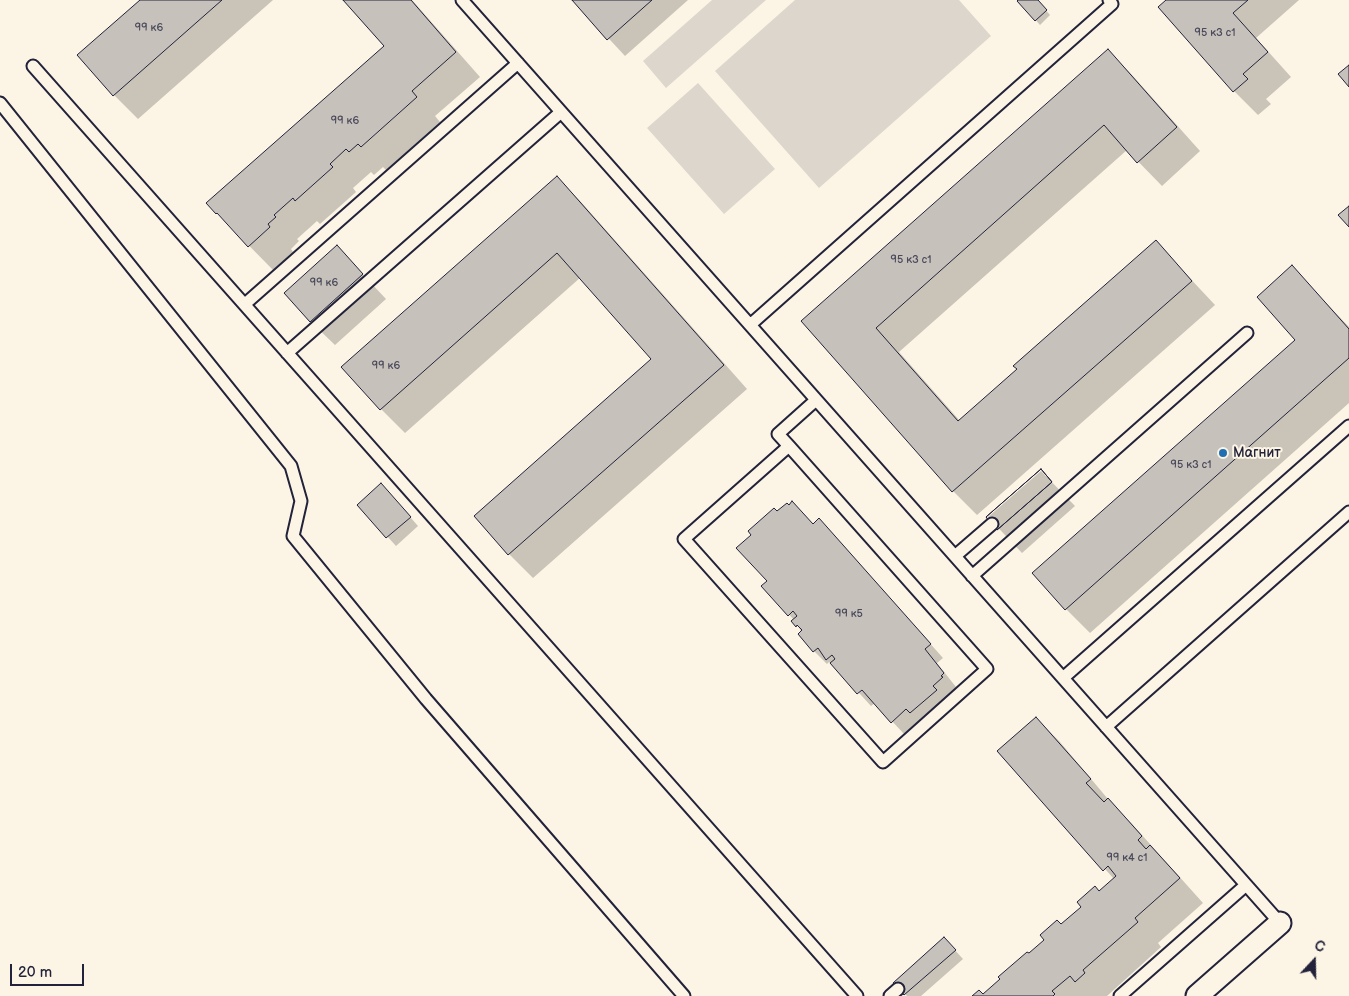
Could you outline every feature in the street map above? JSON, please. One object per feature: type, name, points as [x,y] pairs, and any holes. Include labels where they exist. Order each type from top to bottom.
[{"type":"street","points":[[1197,996],[1280,923]]},
{"type":"lane","points":[[462,0],[1280,923]]},
{"type":"lane","points":[[750,325],[1113,1]]},
{"type":"lane","points":[[245,304],[518,63]]},
{"type":"lane","points":[[33,66],[858,996]]},
{"type":"lane","points":[[0,103],[291,466],[301,501],[294,536],[426,699],[684,996]]},
{"type":"lane","points":[[287,353],[560,112]]},
{"type":"lane","points":[[972,576],[1247,333]]},
{"type":"lane","points":[[789,446],[684,539],[883,762],[987,669],[789,446],[778,434],[816,400]]},
{"type":"lane","points":[[1063,678],[1349,426]]},
{"type":"lane","points":[[1106,727],[1349,512]]},
{"type":"lane","points":[[955,556],[992,524]]},
{"type":"lane","points":[[1120,996],[1246,885]]},
{"type":"shaded area","points":[[712,0],[766,0],[666,88],[643,61]]},
{"type":"shaded area","points":[[795,0],[959,0],[991,36],[819,188],[715,71]]},
{"type":"shaded area","points":[[698,83],[775,169],[724,214],[647,128]]},
{"type":"building","points":[[140,0],[222,0],[113,96],[77,55]]},
{"type":"building","points":[[343,0],[411,0],[456,52],[412,91],[417,97],[361,147],[358,144],[349,152],[346,149],[330,164],[333,167],[295,201],[293,198],[274,215],[276,217],[268,224],[270,227],[248,247],[206,203],[384,46]]},
{"type":"building","points":[[572,0],[652,0],[607,40]]},
{"type":"building","points":[[1018,0],[1038,0],[1047,10],[1035,21]]},
{"type":"building","points":[[1166,0],[1248,0],[1233,13],[1268,52],[1243,74],[1248,79],[1233,92],[1158,7]]},
{"type":"building","points":[[1108,49],[1177,127],[1137,163],[1104,125],[876,328],[958,421],[1017,369],[1013,366],[1156,240],[1192,281],[952,492],[801,321]]},
{"type":"building","points":[[1349,65],[1349,87],[1338,74]]},
{"type":"building","points":[[557,176],[724,365],[508,555],[474,516],[651,359],[557,253],[380,410],[341,367]]},
{"type":"building","points":[[1349,206],[1349,227],[1338,215]]},
{"type":"building","points":[[337,245],[363,274],[310,322],[284,293]]},
{"type":"building","points":[[1292,265],[1349,329],[1349,358],[1065,610],[1032,573],[1295,340],[1257,297]]},
{"type":"building","points":[[1041,469],[1052,482],[997,530],[986,517]]},
{"type":"building","points":[[1041,469],[1052,482],[997,530],[986,517]]},
{"type":"building","points":[[381,483],[411,517],[386,538],[357,505]]},
{"type":"building","points":[[792,501],[813,524],[819,518],[931,644],[925,649],[944,673],[941,676],[943,677],[933,686],[937,690],[910,713],[906,709],[891,723],[862,690],[857,694],[830,663],[835,659],[832,655],[826,660],[818,648],[813,652],[798,634],[802,630],[791,621],[797,616],[793,611],[788,616],[761,586],[767,581],[736,548],[751,535],[748,531],[774,508],[777,511],[787,503],[789,505]]},
{"type":"building","points":[[1036,717],[1091,779],[1086,783],[1104,802],[1108,798],[1142,836],[1138,840],[1146,849],[1150,845],[1180,878],[1135,918],[1138,922],[1083,970],[1085,973],[1075,982],[1070,976],[1052,991],[1055,994],[1053,996],[972,996],[979,990],[983,994],[1000,979],[998,977],[1044,940],[1040,935],[1057,920],[1061,924],[1081,907],[1077,902],[1095,886],[1099,891],[1116,876],[1108,866],[1103,871],[997,751]]},
{"type":"building","points":[[944,937],[956,950],[904,995],[893,983]]},
{"type":"place","name":"Магнит","points":[[1223,453]]}]
